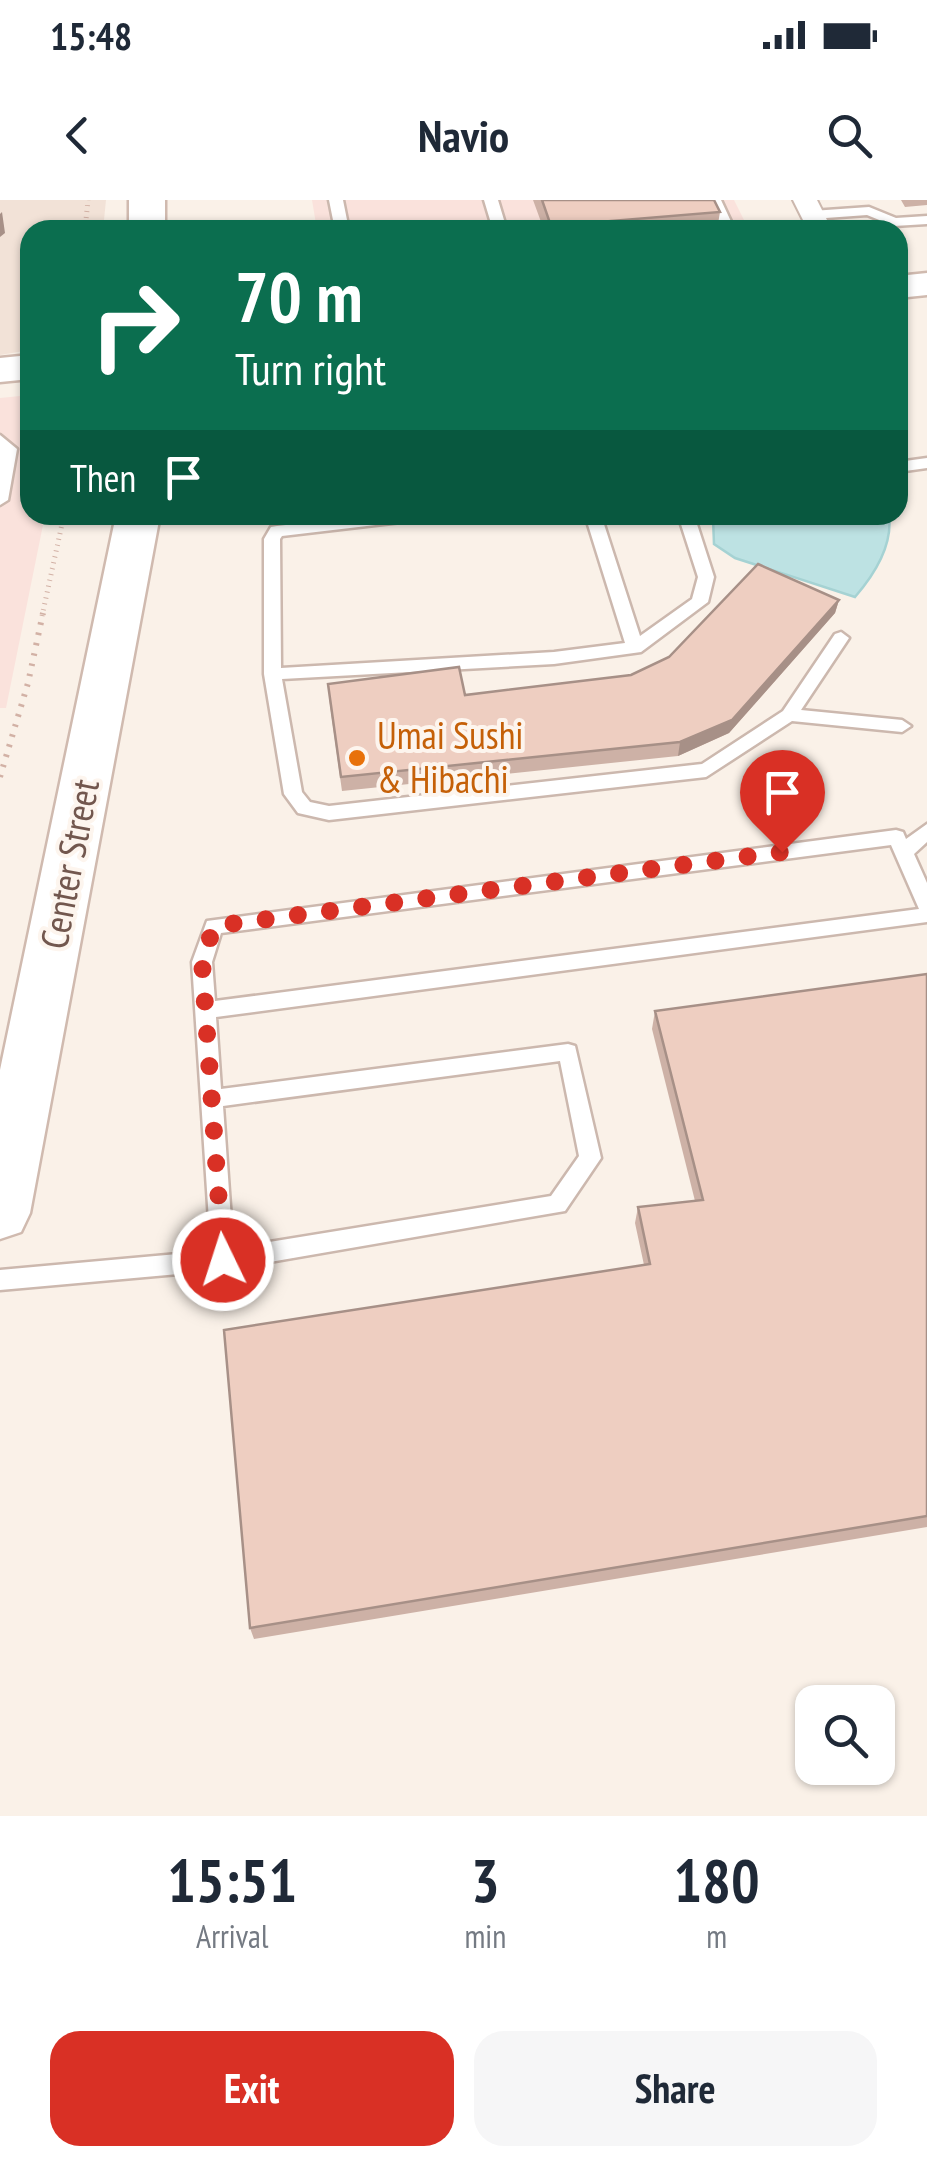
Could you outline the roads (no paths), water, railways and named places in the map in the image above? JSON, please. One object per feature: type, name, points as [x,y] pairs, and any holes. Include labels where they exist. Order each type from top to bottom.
[{"type":"street","name":"Center Street","points":[[0,1214],[136,525]]},
{"type":"lane","points":[[812,215],[869,211],[889,220]]},
{"type":"lane","points":[[0,440],[10,448],[0,500]]},
{"type":"lane","points":[[325,525],[278,530],[272,538],[273,674],[293,794],[304,808],[329,813],[706,770],[788,715],[841,638]]},
{"type":"lane","points":[[596,525],[635,648]]},
{"type":"lane","points":[[273,674],[554,658],[635,648],[700,602],[706,577],[689,525]]},
{"type":"lane","points":[[788,715],[902,726]]},
{"type":"lane","points":[[904,852],[927,832]]},
{"type":"lane","points":[[223,1260],[202,962],[214,926],[896,837],[927,904]]},
{"type":"lane","points":[[206,1010],[927,915]]},
{"type":"lane","points":[[0,1280],[223,1260],[557,1204],[590,1158],[568,1052],[212,1099]]},
{"type":"water","points":[[713,525],[890,525],[881,559],[855,597],[735,558],[714,544]]},
{"type":"place","name":"Umai Sushi & Hibachi","points":[[357,758]]}]
